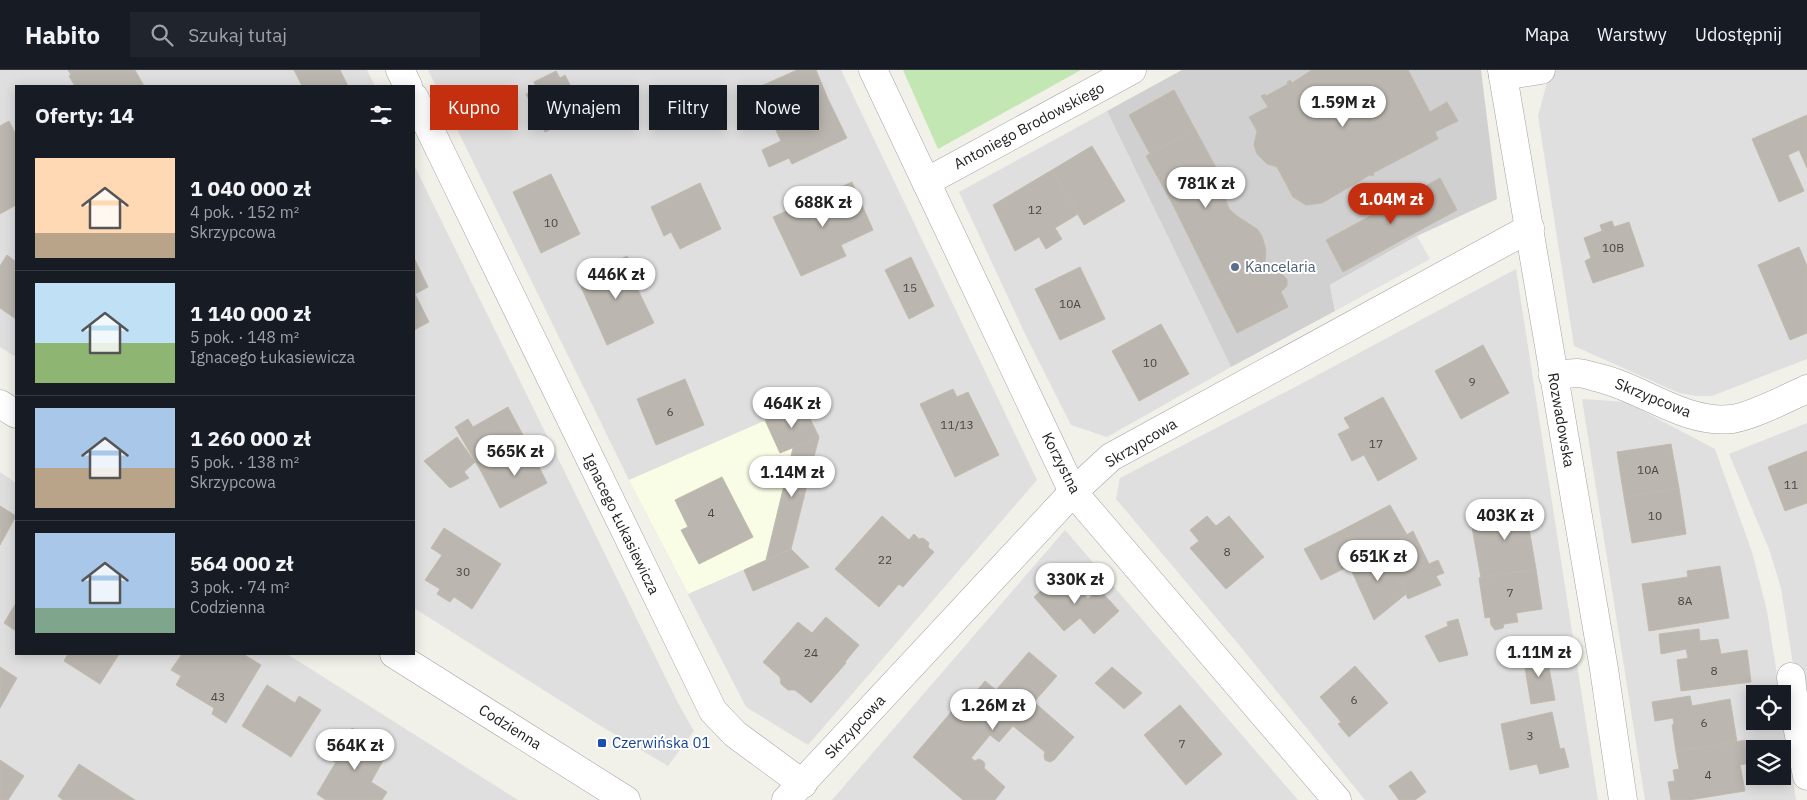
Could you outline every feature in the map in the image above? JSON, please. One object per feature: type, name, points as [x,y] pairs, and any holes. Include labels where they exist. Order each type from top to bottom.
[{"type":"street","points":[[400,70],[408,85]]},
{"type":"street","name":"Korzystna","points":[[873,70],[1074,492],[1337,800]]},
{"type":"street","name":"Antoniego Brodowskiego","points":[[926,182],[1132,70]]},
{"type":"street","points":[[1503,73],[1541,70]]},
{"type":"street","name":"Rozwadowska","points":[[1503,73],[1604,669],[1623,800]]},
{"type":"street","name":"Ignacego Łukasiewicza","points":[[415,99],[713,711],[794,792]]},
{"type":"street","name":"Skrzypcowa","points":[[794,792],[1074,492],[1111,457],[1530,228]]},
{"type":"street","name":"Skrzypcowa","points":[[1554,376],[1577,373],[1600,378],[1683,412],[1714,419],[1732,419],[1747,415],[1807,389]]},
{"type":"street","points":[[0,404],[15,413]]},
{"type":"street","name":"Codzienna","points":[[396,655],[626,800]]},
{"type":"street","points":[[1791,677],[1796,720],[1807,776]]},
{"type":"shaded area","points":[[0,70],[367,70],[374,85],[15,85],[15,356],[0,347]]},
{"type":"shaded area","points":[[428,70],[841,70],[1037,480],[808,745],[746,707],[629,480],[457,130],[518,130],[518,85],[435,85]]},
{"type":"shaded area","points":[[1182,70],[1481,70],[1497,199],[1417,236],[1330,285],[1335,311],[1231,367],[1107,111]]},
{"type":"shaded area","points":[[1553,70],[1807,70],[1807,359],[1712,396],[1696,396],[1679,393],[1574,346],[1538,116],[1546,86]]},
{"type":"shaded area","points":[[1107,111],[1231,367],[1107,437],[1071,425],[1026,336],[959,192]]},
{"type":"shaded area","points":[[415,167],[678,703],[694,731],[668,766],[599,725],[415,609]]},
{"type":"shaded area","points":[[1417,236],[1430,259],[1335,311],[1330,285]]},
{"type":"shaded area","points":[[1516,269],[1598,800],[1365,800],[1240,646],[1116,499],[1120,478]]},
{"type":"shaded area","points":[[1582,399],[1626,402],[1715,449],[1752,552],[1767,611],[1779,685],[1746,685],[1746,730],[1786,730],[1787,740],[1746,740],[1746,785],[1791,785],[1791,766],[1796,800],[1645,800]]},
{"type":"shaded area","points":[[803,404],[819,437],[791,549],[688,594],[629,480]]},
{"type":"shaded area","points":[[1807,423],[1807,712],[1793,664],[1781,588],[1769,549],[1729,454]]},
{"type":"shaded area","points":[[0,472],[15,482],[15,655],[289,655],[518,800],[0,800]]},
{"type":"shaded area","points":[[1065,530],[1298,800],[832,800]]},
{"type":"green space","points":[[903,70],[1081,70],[938,149]]},
{"type":"building","points":[[68,70],[135,70],[143,85],[74,85],[69,76],[71,75]]},
{"type":"building","points":[[294,70],[340,70],[348,85],[302,85]]},
{"type":"building","points":[[797,70],[816,70],[828,99],[819,103],[819,85],[763,85]]},
{"type":"building","points":[[1312,70],[1408,70],[1430,112],[1447,102],[1458,121],[1435,132],[1438,139],[1373,173],[1374,175],[1370,175],[1322,203],[1306,205],[1293,197],[1277,167],[1267,164],[1257,154],[1254,145],[1257,131],[1249,117],[1268,107],[1261,96],[1265,94],[1266,96],[1288,84],[1287,82],[1290,80],[1292,83]]},
{"type":"building","points":[[556,71],[560,78],[565,75],[570,85],[535,85],[534,82]]},
{"type":"building","points":[[1174,90],[1195,129],[1150,154],[1129,115]]},
{"type":"building","points":[[828,99],[847,138],[792,164],[789,158],[769,167],[762,150],[781,141],[776,130],[819,130],[819,103]]},
{"type":"building","points":[[1807,115],[1807,168],[1799,150],[1788,155],[1804,191],[1779,202],[1752,139]]},
{"type":"building","points":[[9,121],[15,133],[15,206],[0,214],[0,126]]},
{"type":"building","points":[[1195,129],[1224,182],[1223,192],[1229,209],[1257,229],[1262,236],[1266,250],[1265,261],[1213,286],[1174,207],[1146,156]]},
{"type":"building","points":[[1092,146],[1125,201],[1084,225],[1052,170]]},
{"type":"building","points":[[1052,170],[1078,214],[1055,228],[1062,239],[1046,249],[1039,237],[1015,251],[993,205]]},
{"type":"building","points":[[551,174],[580,234],[541,253],[513,192]]},
{"type":"building","points":[[1440,178],[1457,210],[1343,272],[1326,240]]},
{"type":"building","points":[[852,182],[873,230],[841,245],[846,256],[801,276],[773,217]]},
{"type":"building","points":[[700,183],[721,229],[680,249],[671,232],[664,236],[651,207]]},
{"type":"building","points":[[1612,221],[1614,227],[1629,222],[1644,266],[1593,283],[1585,261],[1591,258],[1584,238],[1602,231],[1600,225]]},
{"type":"building","points":[[1799,247],[1807,266],[1807,333],[1790,340],[1758,265]]},
{"type":"building","points":[[7,255],[15,261],[15,318],[0,308],[0,266]]},
{"type":"building","points":[[627,256],[642,286],[637,288],[654,323],[607,345],[578,280]]},
{"type":"building","points":[[911,257],[934,306],[909,319],[885,270]]},
{"type":"building","points":[[415,260],[428,287],[415,294]]},
{"type":"building","points":[[1265,261],[1272,275],[1282,274],[1287,279],[1287,286],[1281,292],[1288,307],[1237,333],[1213,286]]},
{"type":"building","points":[[1080,267],[1105,319],[1060,340],[1035,289]]},
{"type":"building","points":[[415,294],[429,322],[415,329]]},
{"type":"building","points":[[1161,324],[1189,374],[1139,401],[1112,351]]},
{"type":"building","points":[[1483,345],[1509,393],[1461,419],[1435,371]]},
{"type":"building","points":[[685,379],[704,425],[656,445],[637,399]]},
{"type":"building","points":[[953,389],[957,397],[968,392],[999,455],[955,477],[920,404]]},
{"type":"building","points":[[1383,397],[1417,459],[1378,481],[1364,455],[1352,461],[1338,434],[1350,428],[1344,418]]},
{"type":"building","points":[[803,404],[819,437],[780,453],[765,420]]},
{"type":"building","points":[[508,407],[529,446],[482,473],[455,427],[468,419],[473,427]]},
{"type":"building","points":[[457,437],[475,462],[464,472],[469,478],[450,488],[424,461]]},
{"type":"building","points":[[819,437],[791,549],[766,560],[793,448]]},
{"type":"building","points":[[1671,444],[1679,488],[1624,497],[1617,452]]},
{"type":"building","points":[[529,446],[547,483],[500,508],[482,473]]},
{"type":"building","points":[[1807,451],[1807,503],[1785,511],[1768,467]]},
{"type":"building","points":[[722,477],[753,537],[699,564],[681,530],[688,527],[675,500]]},
{"type":"building","points":[[1679,488],[1686,534],[1632,543],[1624,497]]},
{"type":"building","points":[[1524,499],[1536,569],[1481,578],[1472,527],[1492,523],[1489,505]]},
{"type":"building","points":[[1390,505],[1407,535],[1361,560],[1344,529]]},
{"type":"building","points":[[0,506],[15,515],[15,518],[0,545]]},
{"type":"building","points":[[882,516],[909,540],[914,534],[919,539],[923,538],[929,543],[928,547],[934,552],[903,587],[899,584],[879,607],[835,569]]},
{"type":"building","points":[[1207,516],[1216,526],[1229,516],[1264,557],[1226,589],[1190,548],[1199,541],[1190,530]]},
{"type":"building","points":[[444,528],[501,564],[472,609],[454,597],[450,602],[437,594],[440,589],[425,580],[442,555],[431,548]]},
{"type":"building","points":[[1344,529],[1361,560],[1321,580],[1304,549]]},
{"type":"building","points":[[1413,531],[1429,564],[1438,560],[1444,573],[1436,576],[1441,585],[1408,599],[1385,548]]},
{"type":"building","points":[[1385,548],[1406,594],[1374,620],[1349,565]]},
{"type":"building","points":[[791,549],[809,567],[753,591],[744,570]]},
{"type":"building","points":[[1720,566],[1729,618],[1649,631],[1642,584],[1688,577],[1687,571]]},
{"type":"building","points":[[1536,569],[1542,609],[1516,613],[1518,622],[1504,624],[1503,628],[1495,630],[1491,625],[1490,617],[1485,618],[1479,578]]},
{"type":"building","points":[[1063,571],[1088,599],[1099,589],[1119,611],[1094,634],[1080,618],[1064,631],[1034,597]]},
{"type":"building","points":[[15,605],[15,630],[4,623]]},
{"type":"building","points":[[826,617],[859,645],[811,703],[795,690],[788,690],[781,684],[780,677],[763,662],[798,622],[812,633]]},
{"type":"building","points":[[1458,619],[1468,655],[1439,662],[1425,636],[1448,626],[1447,622]]},
{"type":"building","points":[[1699,629],[1700,641],[1718,639],[1721,654],[1747,650],[1751,682],[1681,691],[1677,660],[1688,658],[1686,649],[1661,654],[1659,634]]},
{"type":"building","points":[[1029,652],[1057,676],[1034,702],[1074,737],[1054,760],[1050,762],[1045,760],[1045,752],[1013,726],[999,742],[990,735],[971,758],[975,761],[979,759],[983,761],[985,764],[984,768],[1005,787],[995,800],[963,800],[913,757],[958,704],[962,708],[985,681],[996,690]]},
{"type":"building","points":[[1546,652],[1555,700],[1531,704],[1523,656]]},
{"type":"building","points":[[67,655],[118,655],[100,684],[64,661]]},
{"type":"building","points":[[181,655],[245,655],[261,665],[226,723],[212,714],[214,708],[176,685],[181,676],[171,670]]},
{"type":"building","points":[[1355,666],[1388,703],[1349,737],[1338,724],[1341,722],[1320,697]]},
{"type":"building","points":[[0,667],[17,678],[0,708]]},
{"type":"building","points":[[1112,667],[1142,693],[1124,709],[1095,683]]},
{"type":"building","points":[[267,685],[295,703],[299,696],[321,710],[291,757],[242,726]]},
{"type":"building","points":[[1690,696],[1692,706],[1730,699],[1737,742],[1676,752],[1672,725],[1674,724],[1673,718],[1655,721],[1652,702]]},
{"type":"building","points":[[1180,705],[1222,754],[1186,785],[1144,735]]},
{"type":"building","points":[[1552,712],[1560,749],[1564,748],[1569,767],[1540,774],[1537,764],[1510,770],[1501,724]]},
{"type":"building","points":[[352,728],[389,750],[371,782],[387,792],[382,800],[326,800],[317,794],[336,762],[333,761]]},
{"type":"building","points":[[1746,740],[1746,764],[1740,765],[1745,791],[1689,800],[1671,800],[1668,782],[1675,781],[1673,770],[1679,769],[1676,752]]},
{"type":"building","points":[[0,760],[24,776],[8,800],[0,800]]},
{"type":"building","points":[[79,764],[135,800],[63,800],[58,796]]},
{"type":"building","points":[[1411,771],[1426,792],[1415,800],[1399,800],[1389,786]]},
{"type":"place","name":"Kancelaria","points":[[1235,267]]},
{"type":"place","name":"Czerwińska 01","points":[[602,743]]}]
